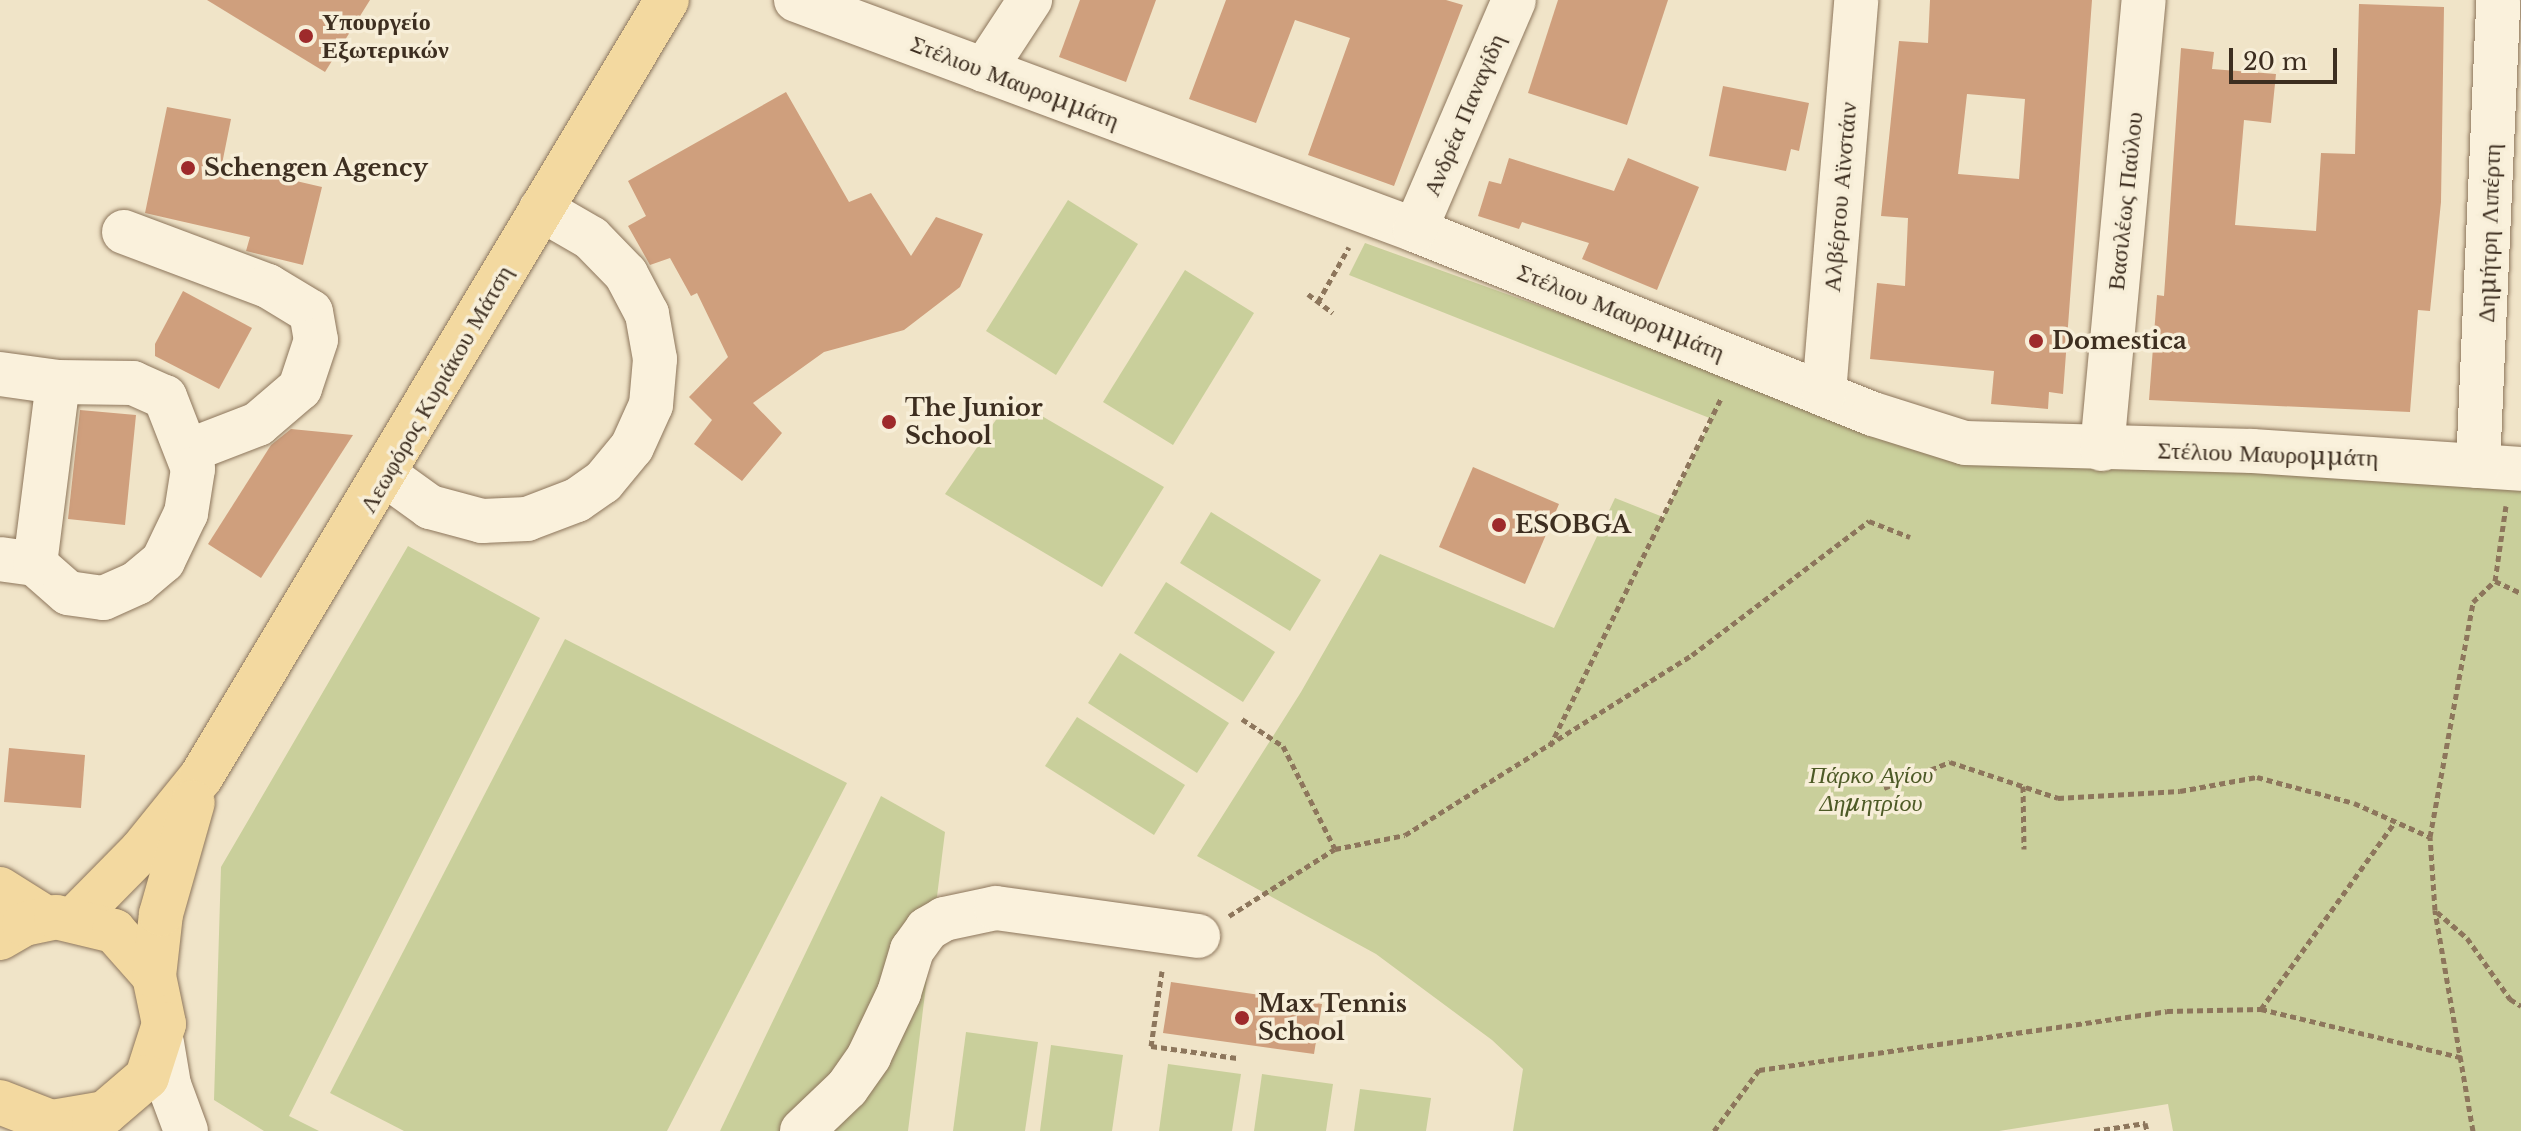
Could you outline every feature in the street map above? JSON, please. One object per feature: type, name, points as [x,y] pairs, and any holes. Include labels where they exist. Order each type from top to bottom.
[{"type":"main road","name":"Λεωφόρος Κυριάκου Μάτση","points":[[60,918],[141,851],[201,777],[387,476],[541,209],[667,0]]},
{"type":"main road","name":"Λεωφόρος Κυριάκου Μάτση","points":[[154,976],[161,914],[201,777]]},
{"type":"main road","points":[[0,889],[60,918],[114,931],[137,951],[154,976],[164,1012],[162,1043],[135,1091],[70,1126],[0,1102]]},
{"type":"main road","points":[[0,938],[60,918]]},
{"type":"street","name":"Στέλιου Μαυρομμάτη","points":[[796,0],[1415,230],[1824,393],[1965,443],[2252,451],[2521,469]]},
{"type":"street","points":[[984,70],[1030,0]]},
{"type":"street","name":"Ανδρέα Παναγίδη","points":[[1415,230],[1514,0]]},
{"type":"street","name":"Αλβέρτου Αϊνστάιν","points":[[1824,393],[1856,0]]},
{"type":"street","name":"Βασιλέως Παύλου","points":[[2102,449],[2144,0]]},
{"type":"street","name":"Δημήτρη Λιπέρτη","points":[[2478,466],[2506,209],[2498,0]]},
{"type":"street","points":[[387,476],[430,507],[482,521],[527,519],[577,500],[603,482],[632,447],[651,405],[655,359],[647,314],[626,274],[591,238],[541,209]]},
{"type":"street","points":[[124,232],[268,286],[311,312],[316,340],[300,388],[258,424],[188,451]]},
{"type":"street","points":[[0,374],[58,382],[133,383],[165,397],[193,469],[186,513],[163,561],[137,583],[103,598],[68,593],[17,561],[58,382]]},
{"type":"street","points":[[802,1131],[847,1088],[869,1056],[899,993],[912,950],[927,929],[944,919],[996,908],[1183,934]]},
{"type":"street","points":[[162,1043],[169,1085],[186,1131]]},
{"type":"path","points":[[1318,302],[1368,213]]},
{"type":"path","points":[[1308,294],[1333,313]]},
{"type":"path","points":[[1550,747],[1740,360]]},
{"type":"path","points":[[2473,1131],[2463,1058],[2435,910],[2430,837],[2473,602],[2495,581],[2508,509],[2478,466]]},
{"type":"path","points":[[1237,1058],[1151,1046],[1183,934],[1335,849],[1405,835],[1550,747],[1692,655],[1869,521],[1910,537]]},
{"type":"path","points":[[2495,581],[2521,593]]},
{"type":"path","points":[[1242,719],[1283,746],[1335,849]]},
{"type":"path","points":[[1884,788],[1950,762],[2058,798],[2180,791],[2257,777],[2354,803],[2430,837]]},
{"type":"path","points":[[2023,786],[2024,849]]},
{"type":"path","points":[[2261,1009],[2395,822]]},
{"type":"path","points":[[2435,910],[2467,938],[2510,999],[2521,1006]]},
{"type":"path","points":[[1714,1131],[1759,1070],[2167,1011],[2261,1009],[2463,1058]]},
{"type":"path","points":[[2094,1131],[2145,1123],[2147,1131]]},
{"type":"green space","points":[[1068,200],[1138,244],[1056,375],[986,331]]},
{"type":"green space","name":"Πάρκο Αγίου Δημητρίου","points":[[1365,243],[1976,463],[2295,464],[2521,485],[2521,1131],[2173,1131],[2168,1104],[1999,1131],[1513,1131],[1523,1069],[1492,1040],[1376,954],[1197,856],[1301,692],[1380,554],[1554,628],[1615,498],[1663,517],[1712,419],[1349,275]]},
{"type":"green space","points":[[1185,270],[1254,313],[1173,445],[1103,402]]},
{"type":"green space","points":[[1011,398],[1164,487],[1102,587],[945,494]]},
{"type":"green space","points":[[1211,512],[1321,580],[1290,631],[1180,563]]},
{"type":"green space","points":[[408,546],[540,618],[289,1116],[319,1131],[264,1131],[214,1100],[221,867]]},
{"type":"green space","points":[[1166,582],[1275,652],[1243,702],[1134,633]]},
{"type":"green space","points":[[565,639],[847,783],[667,1131],[404,1131],[330,1093]]},
{"type":"green space","points":[[1120,653],[1229,723],[1197,773],[1088,703]]},
{"type":"green space","points":[[1077,717],[1185,785],[1154,835],[1045,766]]},
{"type":"green space","points":[[881,796],[945,832],[908,1131],[720,1131]]},
{"type":"green space","points":[[966,1032],[1038,1042],[1025,1131],[953,1131]]},
{"type":"green space","points":[[1051,1045],[1123,1055],[1112,1131],[1040,1131]]},
{"type":"green space","points":[[1168,1064],[1241,1074],[1232,1131],[1159,1131]]},
{"type":"green space","points":[[1262,1074],[1333,1084],[1326,1131],[1254,1131]]},
{"type":"green space","points":[[1360,1089],[1431,1098],[1426,1131],[1354,1131]]},
{"type":"building","name":"Υπουργείο Εξωτερικών","points":[[207,0],[370,0],[325,72]]},
{"type":"building","points":[[1080,0],[1156,0],[1126,82],[1059,57]]},
{"type":"building","points":[[1226,0],[1446,0],[1463,5],[1394,186],[1308,155],[1350,38],[1295,20],[1256,123],[1189,99]]},
{"type":"building","points":[[1558,0],[1668,0],[1627,125],[1528,93]]},
{"type":"building","points":[[1930,0],[2092,0],[2063,394],[2049,392],[2048,409],[1991,404],[1994,371],[1870,359],[1877,283],[1905,286],[1908,218],[1881,216],[1899,41],[1928,43]],"holes":[[[1967,94],[2025,99],[2019,179],[1958,174]]]},
{"type":"building","points":[[2359,4],[2444,7],[2441,202],[2430,311],[2418,310],[2410,412],[2149,400],[2157,295],[2164,296],[2181,48],[2214,52],[2212,69],[2276,74],[2271,123],[2244,120],[2235,225],[2316,231],[2321,153],[2355,154]]},
{"type":"building","points":[[1723,86],[1809,103],[1799,151],[1791,149],[1786,171],[1709,156]]},
{"type":"building","points":[[786,92],[849,202],[871,193],[911,256],[936,217],[983,234],[960,287],[904,330],[824,352],[753,403],[782,433],[742,481],[694,444],[712,420],[689,397],[728,357],[697,293],[691,296],[670,258],[650,265],[628,226],[646,216],[628,181]]},
{"type":"building","points":[[167,107],[231,119],[222,164],[322,187],[303,265],[246,251],[250,237],[145,213]]},
{"type":"building","points":[[1509,158],[1614,191],[1628,158],[1699,187],[1657,290],[1582,259],[1589,243],[1522,222],[1519,229],[1478,216],[1489,181],[1501,184]]},
{"type":"building","points":[[183,291],[252,328],[219,389],[155,356],[155,344]]},
{"type":"building","points":[[80,410],[136,415],[125,525],[68,519]]},
{"type":"building","points":[[291,429],[353,435],[261,578],[208,544],[271,445]]},
{"type":"building","name":"ESOBGA","points":[[1473,467],[1559,504],[1525,584],[1439,547]]},
{"type":"building","points":[[9,748],[85,755],[81,808],[4,802]]},
{"type":"building","name":"Max Tennis School","points":[[1171,982],[1322,1004],[1314,1054],[1163,1033]]},
{"type":"place","name":"Υπουργείο Εξωτερικών","points":[[306,36]]},
{"type":"place","name":"Schengen Agency","points":[[188,168]]},
{"type":"place","name":"Domestica","points":[[2036,341]]},
{"type":"place","name":"The Junior School","points":[[889,422]]},
{"type":"place","name":"ESOBGA","points":[[1499,525]]},
{"type":"place","name":"Max Tennis School","points":[[1242,1018]]}]
